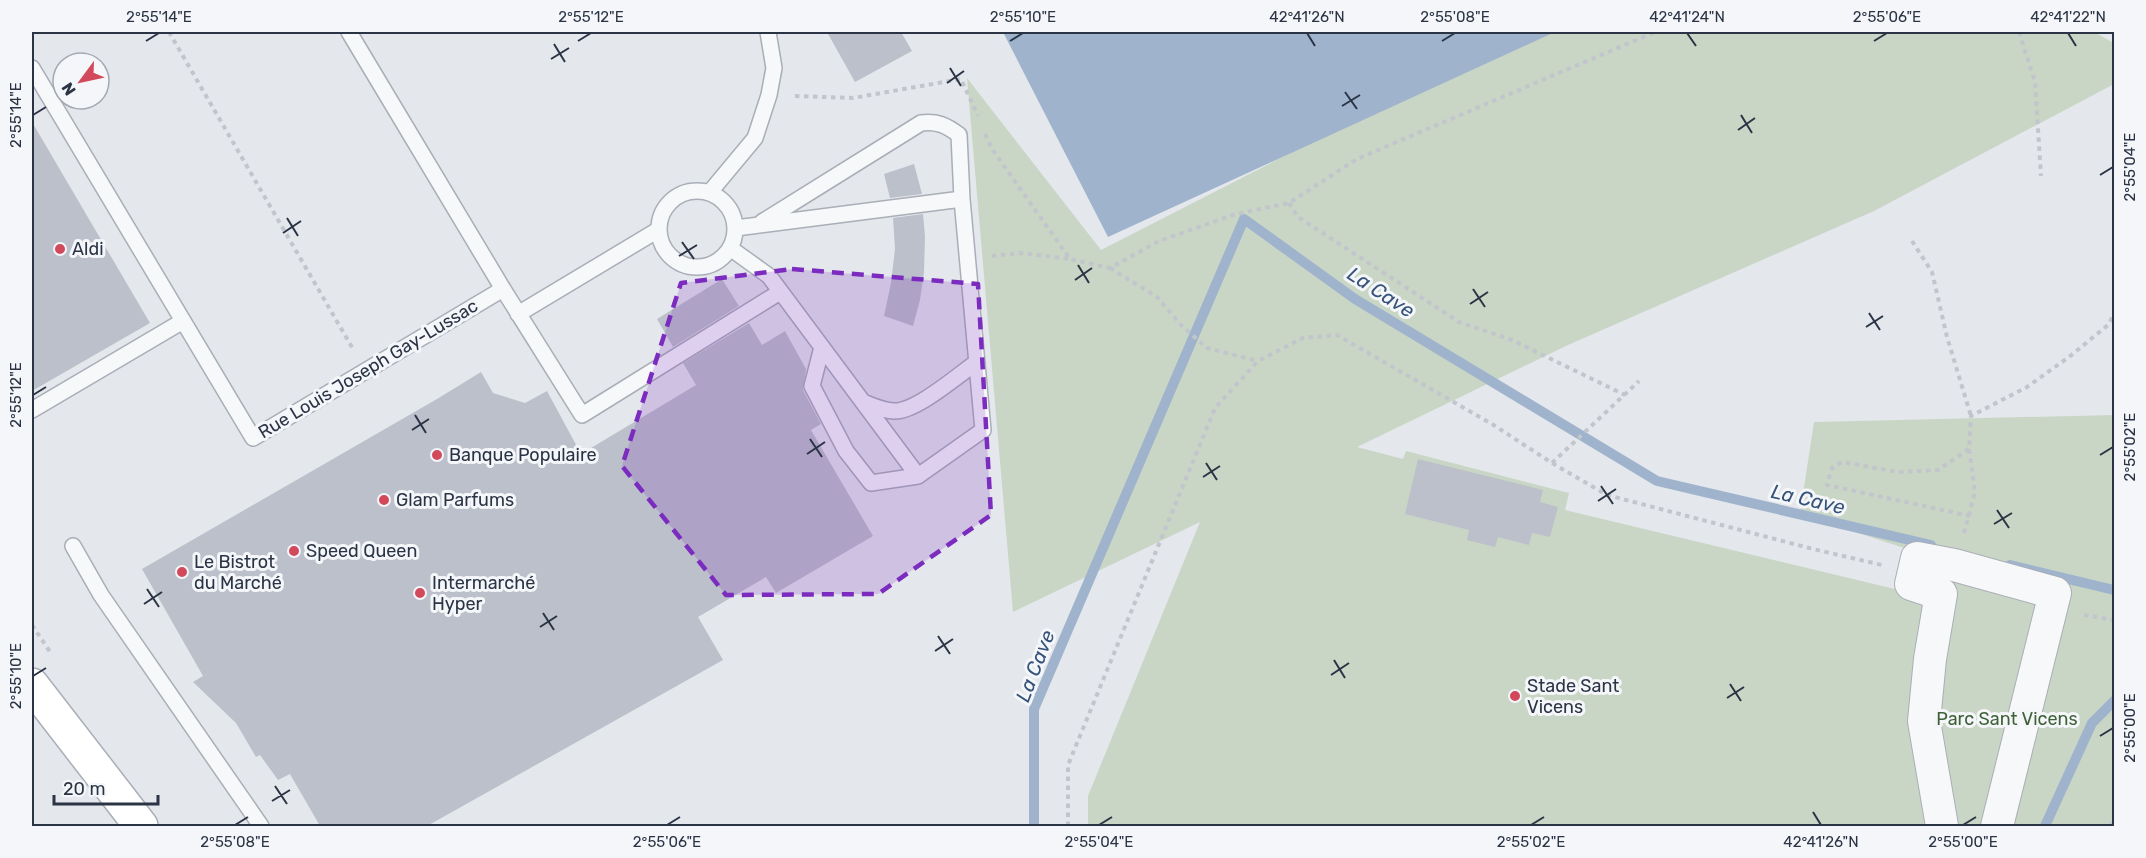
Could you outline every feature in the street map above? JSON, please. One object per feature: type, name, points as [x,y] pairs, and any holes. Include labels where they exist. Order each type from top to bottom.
[{"type":"street","points":[[1942,826],[1924,721],[1930,658],[1941,594],[1911,584],[1917,558],[1954,565],[2055,593],[1997,826]]},
{"type":"street","points":[[32,685],[141,826]]},
{"type":"lane","points":[[349,32],[518,314],[582,415],[780,292]]},
{"type":"lane","points":[[710,192],[755,138],[769,95],[774,68],[768,32]]},
{"type":"lane","name":"Rue Louis Joseph Gay-Lussac","points":[[32,68],[253,438],[503,289]]},
{"type":"lane","points":[[757,225],[921,123],[933,122],[946,125],[959,135],[962,199],[983,430],[918,476],[872,483],[846,451],[812,386],[822,347]]},
{"type":"lane","points":[[698,190],[710,192],[720,198],[734,217],[735,228],[730,248],[722,258],[712,265],[699,268],[687,267],[666,253],[660,242],[658,230],[665,206],[674,197],[685,191],[698,190]]},
{"type":"lane","points":[[735,228],[962,199]]},
{"type":"lane","points":[[518,314],[658,230]]},
{"type":"lane","points":[[730,248],[769,276],[918,476]]},
{"type":"lane","points":[[32,410],[183,321]]},
{"type":"lane","points":[[863,402],[882,410],[896,412],[911,409],[977,362]]},
{"type":"lane","points":[[73,546],[101,595],[261,826]]},
{"type":"path","points":[[169,32],[365,371]]},
{"type":"path","points":[[1110,267],[1159,241],[1236,214],[1289,203],[1357,159],[1655,32]]},
{"type":"path","points":[[2019,32],[2035,82],[2041,176]]},
{"type":"path","points":[[769,95],[853,98],[961,79],[979,119]]},
{"type":"path","points":[[983,129],[992,149],[1070,259]]},
{"type":"path","points":[[1289,203],[1298,217],[1459,322],[1512,340],[1625,394]]},
{"type":"path","points":[[1912,241],[1932,272],[1947,337],[1971,416],[1969,449],[1975,492],[1962,539]]},
{"type":"path","points":[[968,258],[1021,253],[1110,267],[1157,297],[1181,325],[1207,348],[1258,361]]},
{"type":"path","points":[[1971,416],[2027,387],[2108,325],[2115,314]]},
{"type":"path","points":[[1068,826],[1068,765],[1215,408],[1258,361],[1303,338],[1336,335],[1492,424],[1607,495],[1813,549],[1914,572]]},
{"type":"path","points":[[1552,463],[1639,381]]},
{"type":"path","points":[[1969,449],[1938,470],[1898,472],[1842,462],[1832,468],[1827,485],[1970,516]]},
{"type":"path","points":[[2111,826],[2115,817]]},
{"type":"highlighted area","points":[[792,269],[978,284],[991,515],[878,594],[726,595],[622,466],[681,283]]},
{"type":"green space","name":"Parc Sant Vicens","points":[[1554,32],[2094,32],[2114,43],[2114,84],[1874,211],[1568,345],[1357,447],[1403,459],[1406,451],[1569,493],[1565,510],[1928,597],[1938,559],[1800,514],[1814,422],[2114,415],[2114,826],[1088,826],[1088,796],[1200,522],[1013,612],[967,78],[1101,250],[1312,142]]},
{"type":"water","points":[[1003,32],[1555,32],[1108,237]]},
{"type":"building","points":[[827,32],[901,32],[912,51],[855,82]]},
{"type":"building","name":"Aldi","points":[[32,122],[150,323],[32,391]]},
{"type":"building","points":[[914,164],[922,194],[890,198],[884,174]]},
{"type":"building","points":[[923,214],[924,272],[913,326],[884,316],[895,249],[893,218]]},
{"type":"building","points":[[722,279],[739,306],[673,347],[657,319]]},
{"type":"building","name":"Intermarché Hyper","points":[[749,323],[762,345],[785,331],[806,369],[803,390],[821,424],[811,430],[873,536],[776,593],[766,577],[698,617],[723,660],[427,826],[320,826],[290,774],[278,780],[260,755],[256,757],[236,723],[193,682],[203,676],[142,569],[481,372],[493,393],[525,403],[547,391],[581,454],[696,385],[683,363]]},
{"type":"building","points":[[1418,459],[1543,490],[1540,502],[1558,507],[1550,537],[1532,533],[1529,545],[1498,537],[1495,547],[1467,540],[1469,530],[1405,514]]},
{"type":"waterway","name":"La Cave","points":[[1034,826],[1034,709],[1244,219],[1355,299],[1657,481],[1931,545]]},
{"type":"waterway","name":"La Cave","points":[[2010,565],[2114,590]]},
{"type":"waterway","points":[[2045,826],[2092,723],[2114,701]]},
{"type":"place","name":"Aldi","points":[[60,249]]},
{"type":"place","name":"Banque Populaire","points":[[437,455]]},
{"type":"place","name":"Glam Parfums","points":[[384,500]]},
{"type":"place","name":"Speed Queen","points":[[294,551]]},
{"type":"place","name":"Le Bistrot du Marché","points":[[182,572]]},
{"type":"place","name":"Intermarché Hyper","points":[[420,593]]},
{"type":"place","name":"Stade Sant Vicens","points":[[1515,696]]}]
